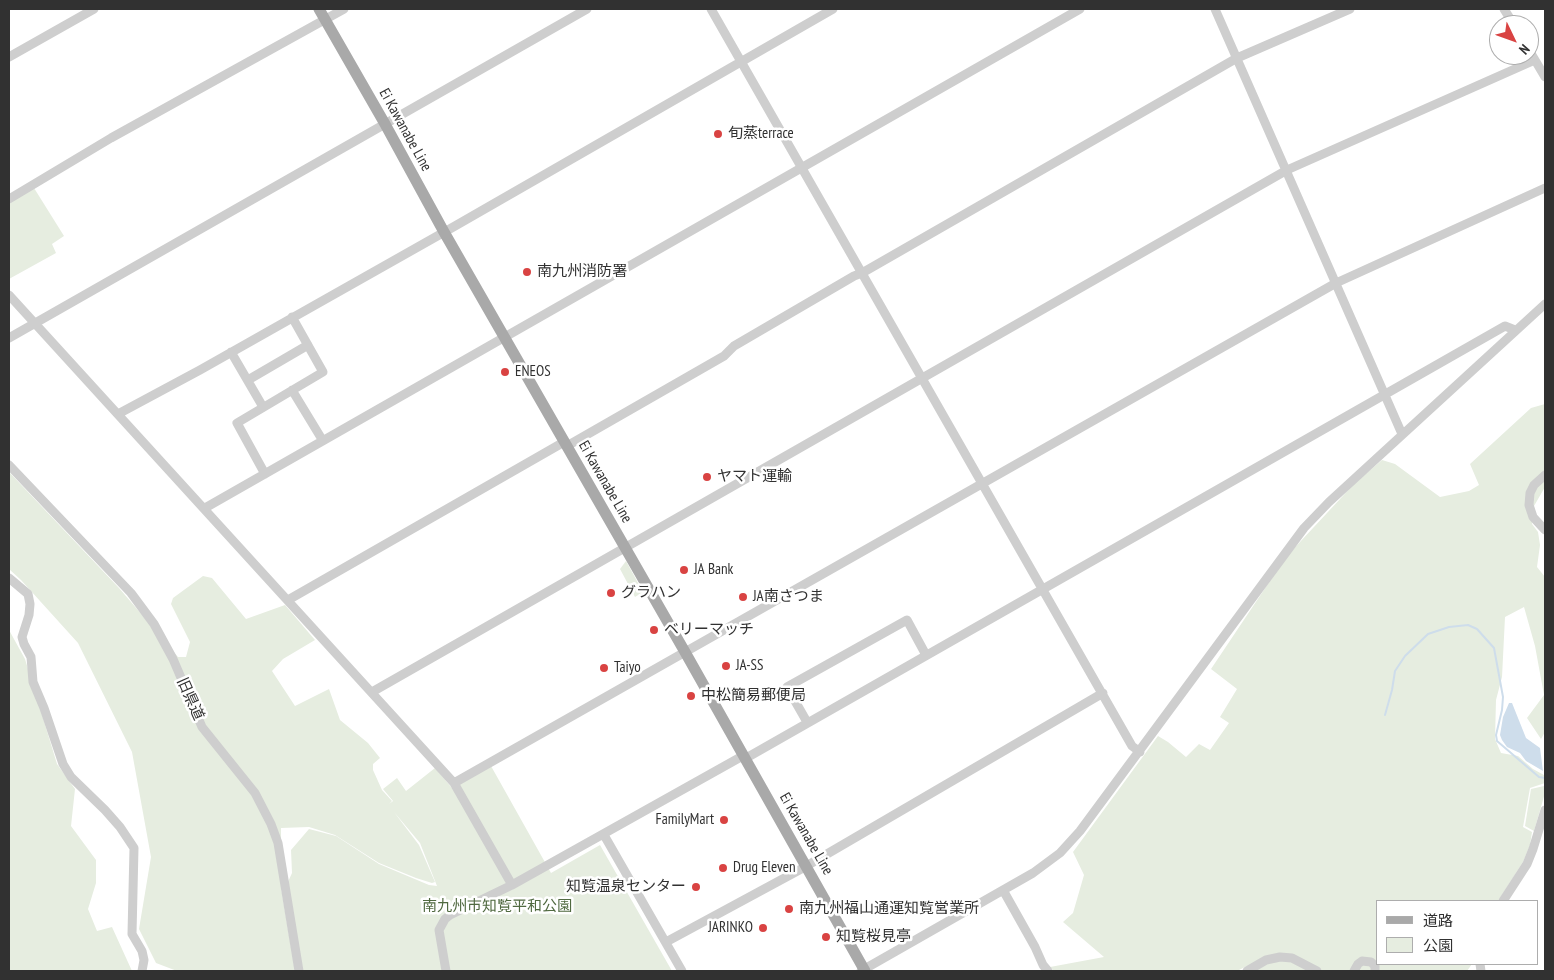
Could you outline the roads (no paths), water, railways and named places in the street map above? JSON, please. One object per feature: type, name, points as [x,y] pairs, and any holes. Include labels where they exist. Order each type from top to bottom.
[{"type":"main road","name":"Ei Kawanabe Line","points":[[318,9],[806,865],[863,971]]},
{"type":"street","points":[[9,57],[94,9]]},
{"type":"street","points":[[9,198],[111,138],[344,9]]},
{"type":"street","points":[[9,338],[587,9]]},
{"type":"street","points":[[711,9],[1132,746],[1140,752]]},
{"type":"street","points":[[118,414],[444,232],[833,9]]},
{"type":"street","points":[[205,508],[1080,9]]},
{"type":"street","points":[[1215,9],[1402,434]]},
{"type":"street","points":[[288,600],[724,356],[734,346],[854,276],[1237,58],[1350,9]]},
{"type":"street","points":[[372,692],[1287,170],[1524,65]]},
{"type":"street","points":[[1538,65],[1545,77]]},
{"type":"street","points":[[454,783],[1336,283],[1545,188]]},
{"type":"street","points":[[9,295],[454,783],[512,885]]},
{"type":"street","points":[[863,971],[1044,865],[1070,842],[1140,752],[1304,528],[1328,502],[1545,304]]},
{"type":"street","points":[[265,474],[236,423],[323,372],[292,317]]},
{"type":"street","points":[[446,971],[439,937],[439,930],[445,918],[512,885],[739,758],[748,757],[1505,326],[1515,330]]},
{"type":"street","points":[[248,380],[308,346]]},
{"type":"street","points":[[231,352],[263,407]]},
{"type":"street","points":[[292,390],[323,441]]},
{"type":"street","name":"旧県道","points":[[9,465],[131,593],[154,624],[202,726],[255,793],[271,824],[278,843],[299,971]]},
{"type":"street","points":[[1545,475],[1534,485],[1530,493],[1529,505],[1533,518],[1545,530]]},
{"type":"street","points":[[9,578],[28,594],[30,604],[29,615],[22,637],[31,657],[33,682],[63,764],[70,777],[105,810],[120,827],[134,848],[132,934],[142,951],[144,960],[142,971]]},
{"type":"street","points":[[807,722],[787,687],[907,620],[926,655]]},
{"type":"street","points":[[666,942],[806,865],[1103,693]]},
{"type":"street","points":[[1504,900],[1527,864],[1545,810]]},
{"type":"street","points":[[604,834],[682,971]]},
{"type":"street","points":[[1003,890],[1048,971]]},
{"type":"street","points":[[1246,971],[1266,960],[1280,957],[1292,958],[1317,971]]},
{"type":"street","points":[[1354,971],[1362,961],[1371,962],[1375,971]]},
{"type":"water","points":[[1509,703],[1512,703],[1526,738],[1540,748],[1543,771],[1526,761],[1520,753],[1507,747],[1502,740],[1500,735],[1503,717]]},
{"type":"waterway","points":[[1385,715],[1395,671],[1405,656],[1428,634],[1449,627],[1468,625],[1477,629],[1494,648],[1503,697],[1496,735],[1497,741],[1539,777],[1545,778]]},
{"type":"place","name":"旬蒸terrace","points":[[718,134]]},
{"type":"place","name":"南九州消防署","points":[[527,272]]},
{"type":"place","name":"ENEOS","points":[[505,372]]},
{"type":"place","name":"ヤマト運輸","points":[[707,477]]},
{"type":"place","name":"JA Bank","points":[[684,570]]},
{"type":"place","name":"グラハン","points":[[611,593]]},
{"type":"place","name":"JA南さつま","points":[[743,597]]},
{"type":"place","name":"ベリーマッチ","points":[[654,630]]},
{"type":"place","name":"JA-SS","points":[[726,666]]},
{"type":"place","name":"Taiyo","points":[[604,668]]},
{"type":"place","name":"中松簡易郵便局","points":[[691,696]]},
{"type":"place","name":"FamilyMart","points":[[724,820]]},
{"type":"place","name":"Drug Eleven","points":[[723,868]]},
{"type":"place","name":"知覧温泉センター","points":[[696,887]]},
{"type":"place","name":"南九州福山通運知覧営業所","points":[[789,909]]},
{"type":"place","name":"JARINKO","points":[[763,928]]},
{"type":"place","name":"知覧桜見亭","points":[[826,937]]},
{"type":"park label","name":"南九州市知覧平和公園","points":[[497,907]]}]
